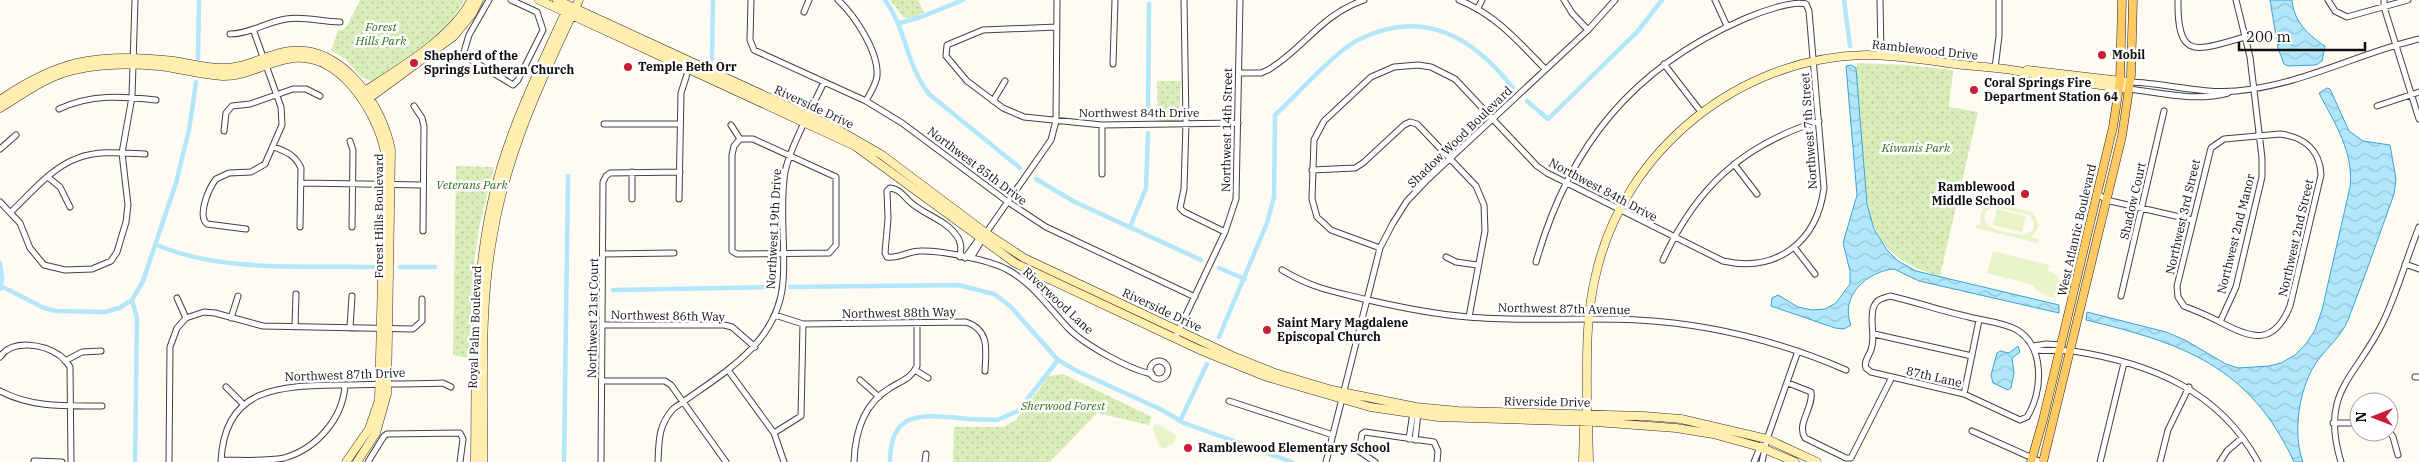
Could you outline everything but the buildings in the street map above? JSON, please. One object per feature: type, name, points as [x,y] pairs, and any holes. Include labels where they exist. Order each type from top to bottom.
[{"type":"main road","name":"West Atlantic Boulevard","points":[[2032,460],[2113,127],[2119,84],[2122,0]]},
{"type":"main road","name":"West Atlantic Boulevard","points":[[2042,462],[2071,351],[2122,136],[2130,85],[2133,0]]},
{"type":"street","points":[[0,202],[20,223],[30,248],[44,265],[65,270],[92,269],[111,261],[117,252],[126,222],[128,191],[122,153],[132,97],[135,0]]},
{"type":"street","points":[[361,94],[460,25],[471,0]]},
{"type":"street","points":[[366,101],[460,25],[479,0]]},
{"type":"street","points":[[489,0],[469,35],[463,55],[513,86],[518,80],[543,30],[537,12],[511,0]]},
{"type":"street","name":"Riverside Drive","points":[[540,0],[572,6],[688,70],[807,120]]},
{"type":"street","name":"Riverside Drive","points":[[557,0],[692,62],[855,146],[982,237],[1177,334],[1276,373],[1343,396],[1415,412],[1476,420],[1676,428],[1713,434],[1763,448],[1795,462]]},
{"type":"street","name":"Northwest 85th Drive","points":[[751,0],[751,45],[754,50],[866,101],[902,122],[1008,202],[1063,236],[1195,297]]},
{"type":"street","points":[[804,12],[809,0]]},
{"type":"street","points":[[838,0],[854,16],[862,28],[874,61],[877,73],[876,81],[866,101]]},
{"type":"street","points":[[965,258],[1008,202],[1051,140],[1056,120],[1057,0]]},
{"type":"street","points":[[1113,64],[1115,0]]},
{"type":"street","points":[[1184,0],[1186,123],[1184,189],[1180,208],[1184,212],[1225,232]]},
{"type":"street","name":"Northwest 14th Street","points":[[1177,334],[1225,232],[1236,199],[1240,0]]},
{"type":"street","points":[[1239,73],[1261,73],[1268,70],[1337,12],[1364,0]]},
{"type":"street","points":[[1459,0],[1478,8],[1514,35],[1545,69]]},
{"type":"street","points":[[1478,8],[1482,0]]},
{"type":"street","points":[[1564,0],[1572,13],[1588,30]]},
{"type":"street","name":"Shadow Wood Boulevard","points":[[1326,462],[1380,248],[1393,223],[1407,201],[1588,30],[1615,0]]},
{"type":"street","points":[[1536,262],[1544,234],[1565,182],[1608,117],[1640,84],[1664,64],[1727,26],[1715,0]]},
{"type":"street","points":[[1880,0],[1881,55]]},
{"type":"street","points":[[1995,68],[1999,36],[1999,0]]},
{"type":"street","points":[[2178,0],[2179,30],[2186,42],[2197,48],[2204,48],[2245,37]]},
{"type":"street","name":"Northwest 2nd Manor","points":[[2220,322],[2236,287],[2260,184],[2262,158],[2250,57],[2236,0]]},
{"type":"street","points":[[2328,0],[2340,15],[2354,17],[2408,0]]},
{"type":"street","points":[[2384,0],[2384,7],[2419,119]]},
{"type":"street","name":"Northwest 7th Street","points":[[1727,26],[1779,7],[1799,2],[1806,4],[1809,11],[1824,188],[1823,201],[1813,225],[1794,247]]},
{"type":"street","name":"Royal Palm Boulevard","points":[[474,462],[476,329],[481,261],[492,201],[500,168],[516,119],[572,6]]},
{"type":"street","name":"Royal Palm Boulevard","points":[[482,462],[488,270],[492,235],[506,177],[524,121],[572,6]]},
{"type":"street","points":[[230,34],[245,33],[263,24],[286,18],[317,18],[340,22]]},
{"type":"street","points":[[460,25],[469,35]]},
{"type":"street","name":"Northwest 84th Drive","points":[[1057,27],[983,30],[947,46],[946,56],[957,71],[1012,113],[1102,125],[1238,122]]},
{"type":"street","points":[[246,229],[207,224],[204,221],[202,212],[216,179],[222,175],[251,172],[265,164],[274,147],[283,116],[253,30]]},
{"type":"street","name":"Ramblewood Drive","points":[[1589,462],[1587,414],[1589,320],[1596,274],[1603,249],[1619,210],[1637,180],[1656,155],[1701,112],[1751,82],[1787,67],[1813,61],[1881,55],[1995,68],[2044,77],[2233,92],[2303,79],[2396,45],[2419,39]]},
{"type":"street","name":"Forest Hills Boulevard","points":[[0,100],[46,73],[85,60],[134,62],[157,66],[199,69],[223,76],[235,75],[265,63],[296,58],[310,58],[332,63],[366,101],[386,139],[384,152],[387,184],[384,384],[369,429],[351,461]]},
{"type":"street","name":"Forest Hills Boulevard","points":[[0,108],[53,77],[98,66],[134,62]]},
{"type":"street","points":[[679,198],[681,93],[692,62]]},
{"type":"street","points":[[1664,64],[1701,112]]},
{"type":"street","name":"Northwest 84th Drive","points":[[1312,170],[1314,140],[1324,121],[1371,77],[1394,67],[1418,65],[1443,72],[1455,79],[1537,166],[1712,257],[1736,264],[1771,261],[1794,247]]},
{"type":"street","points":[[994,101],[1005,81]]},
{"type":"street","name":"Northwest 19th Drive","points":[[658,462],[661,426],[666,418],[682,402],[728,370],[755,347],[775,315],[783,282],[785,174],[790,156],[824,82]]},
{"type":"street","points":[[224,131],[226,113],[232,106],[277,96],[300,88],[312,91],[320,96]]},
{"type":"street","points":[[2377,106],[2419,92]]},
{"type":"street","points":[[59,109],[97,97],[132,97],[156,100]]},
{"type":"street","points":[[414,106],[422,118],[424,126],[423,230]]},
{"type":"street","name":"Shadow Court","points":[[2121,296],[2164,111]]},
{"type":"street","points":[[1663,260],[1673,238],[1693,204],[1719,176],[1770,140],[1819,121]]},
{"type":"street","points":[[1380,248],[1331,230],[1323,223],[1313,208],[1312,170],[1355,168],[1410,122],[1418,124],[1476,186],[1484,205],[1485,231],[1477,265],[1469,317]]},
{"type":"street","points":[[604,124],[680,124]]},
{"type":"street","points":[[731,125],[740,139]]},
{"type":"street","points":[[1102,125],[1102,174]]},
{"type":"street","name":"Northwest 2nd Street","points":[[2220,322],[2246,335],[2263,335],[2272,331],[2286,317],[2320,183],[2321,164],[2310,146],[2292,136],[2280,134],[2259,137]]},
{"type":"street","points":[[0,149],[16,135]]},
{"type":"street","name":"Northwest 3rd Street","points":[[2220,322],[2184,306],[2178,297],[2177,286],[2209,154],[2215,144],[2224,139],[2259,137]]},
{"type":"street","points":[[740,139],[753,139],[790,156],[836,177],[836,245],[834,250],[829,253],[737,254],[732,251],[731,247],[732,155],[734,146],[740,139]]},
{"type":"street","points":[[350,141],[353,150],[352,227]]},
{"type":"street","points":[[274,147],[290,153],[297,160],[301,168],[300,227]]},
{"type":"street","points":[[11,212],[62,166],[78,158],[91,154],[145,154]]},
{"type":"street","points":[[1734,164],[1757,194]]},
{"type":"street","points":[[632,198],[632,172],[680,172]]},
{"type":"street","name":"Northwest 21st Court","points":[[601,462],[604,325],[603,182],[610,173],[632,172]]},
{"type":"street","points":[[48,178],[60,187],[70,207]]},
{"type":"street","points":[[302,182],[423,185]]},
{"type":"street","name":"Riverwood Lane","points":[[965,258],[955,233],[910,202],[898,190],[890,188],[886,194],[888,219],[885,253],[887,257],[893,258],[919,251],[992,263],[1018,276],[1086,343],[1152,374]]},
{"type":"street","points":[[2097,193],[2106,200],[2193,220]]},
{"type":"street","points":[[2094,205],[2106,200]]},
{"type":"street","points":[[2341,462],[2333,424],[2334,413],[2341,390],[2378,333],[2419,226]]},
{"type":"street","points":[[1794,247],[1815,274]]},
{"type":"street","points":[[604,254],[674,253]]},
{"type":"street","points":[[1446,257],[1456,262],[1477,265]]},
{"type":"street","points":[[2405,264],[2419,269]]},
{"type":"street","name":"Northwest 87th Avenue","points":[[1282,270],[1305,284],[1407,309],[1469,317],[1636,320],[1702,327],[1744,335],[1798,351],[1846,370]]},
{"type":"street","points":[[295,327],[296,294]]},
{"type":"street","points":[[231,318],[238,296]]},
{"type":"street","points":[[350,328],[352,296]]},
{"type":"street","points":[[1972,356],[1874,334],[1873,311],[1878,301],[1890,296],[2017,330],[2034,348],[2046,344],[2162,374],[2189,387],[2219,411],[2242,438],[2258,462]]},
{"type":"street","points":[[178,298],[186,318]]},
{"type":"street","points":[[169,462],[170,346],[175,332],[186,318],[204,312],[263,326],[417,328],[422,321],[422,299]]},
{"type":"street","name":"Northwest 88th Way","points":[[775,315],[803,324],[966,322],[980,329],[986,342],[985,371]]},
{"type":"street","points":[[1964,394],[1979,320]]},
{"type":"street","points":[[854,462],[856,433],[868,408],[879,397],[906,380],[915,370],[918,322]]},
{"type":"street","points":[[774,433],[801,416],[803,324]]},
{"type":"street","name":"Northwest 86th Way","points":[[604,325],[724,325],[732,327],[755,347]]},
{"type":"street","points":[[476,329],[485,347]]},
{"type":"street","name":"87th Lane","points":[[1874,334],[1872,348],[1865,361],[1866,368],[1871,372],[1964,394],[2020,420],[2029,414],[2038,379],[2039,369],[2034,348]]},
{"type":"street","points":[[0,356],[12,346],[26,345],[59,355],[65,361],[71,373],[71,462]]},
{"type":"street","points":[[65,361],[82,352],[101,350]]},
{"type":"street","points":[[1754,462],[1763,448],[1798,351]]},
{"type":"street","points":[[2100,462],[2124,363]]},
{"type":"street","points":[[728,370],[774,433],[784,462]]},
{"type":"street","points":[[915,370],[928,378]]},
{"type":"street","points":[[1788,383],[1811,392],[1812,399],[1802,429],[1805,438],[1846,458],[1852,458],[1892,377]]},
{"type":"street","points":[[860,380],[879,397]]},
{"type":"street","points":[[602,381],[665,381],[671,385],[726,462]]},
{"type":"street","name":"Northwest 87th Drive","points":[[244,405],[266,391],[280,387],[443,383],[451,387]]},
{"type":"street","points":[[226,386],[244,405],[226,431],[222,444],[221,461],[266,461],[284,458],[300,452],[324,433],[340,409],[345,385]]},
{"type":"street","points":[[2160,462],[2168,430],[2189,387]]},
{"type":"street","points":[[0,391],[27,402],[44,406],[102,406]]},
{"type":"street","points":[[1229,400],[1333,435]]},
{"type":"street","points":[[1412,440],[1415,412]]},
{"type":"street","name":"Riverside Drive","points":[[1415,412],[1587,414],[1681,419],[1766,439],[1817,462]]},
{"type":"street","name":"Ramblewood Drive","points":[[1583,462],[1587,423]]},
{"type":"street","points":[[2333,424],[2349,423]]},
{"type":"street","points":[[1972,431],[2032,460],[2042,462]]},
{"type":"street","points":[[1375,462],[1359,451],[1362,434],[1370,432],[1434,442],[1438,451],[1437,462]]},
{"type":"street","points":[[368,462],[387,434],[460,433],[463,439],[460,462]]},
{"type":"street","points":[[2220,462],[2227,451],[2242,438]]},
{"type":"street","points":[[2394,442],[2398,455]]},
{"type":"street","points":[[1762,462],[1763,448]]},
{"type":"street","points":[[926,454],[926,462]]},
{"type":"street","points":[[34,461],[62,462]]},
{"type":"green space","name":"Forest Hills Park","points":[[360,0],[464,0],[448,27],[374,82],[361,77],[346,59],[331,51],[338,30],[343,30],[347,26]]},
{"type":"green space","points":[[890,0],[918,0],[924,12],[914,17],[904,18]]},
{"type":"green space","name":"Kiwanis Park","points":[[1857,63],[1908,65],[1953,70],[1949,107],[1978,112],[1940,276],[1914,267],[1895,255],[1882,240],[1873,223],[1865,183]]},
{"type":"green space","points":[[1157,81],[1181,81],[1179,121],[1158,121]]},
{"type":"green space","name":"Veterans Park","points":[[456,166],[494,167],[479,228],[474,264],[470,358],[453,355]]},
{"type":"green space","points":[[1993,203],[2034,213],[2039,226],[2032,237],[2039,239],[2038,243],[1975,228],[1976,224],[1982,225],[1980,216],[1985,206]],"holes":[[[1994,207],[2030,215],[2034,222],[2033,230],[2023,235],[1992,228],[1984,220],[1986,211]]]},
{"type":"green space","points":[[1997,209],[2026,216],[2022,232],[1993,225]]},
{"type":"green space","points":[[1993,251],[2049,265],[2048,270],[2058,277],[2059,280],[2059,295],[2054,298],[2045,295],[2033,285],[1987,273]]},
{"type":"green space","name":"Sherwood Forest","points":[[1063,374],[1152,417],[1149,425],[1097,413],[1050,462],[953,462],[954,427],[1003,427],[1016,420],[1049,376]]},
{"type":"green space","points":[[1158,424],[1176,435],[1174,443],[1164,449],[1159,446],[1153,430],[1154,425]]},
{"type":"water","points":[[2270,0],[2292,0],[2293,8],[2303,27],[2325,46],[2322,61],[2316,65],[2288,66],[2284,64],[2278,48]]},
{"type":"water","points":[[1851,65],[1856,68],[1867,204],[1874,229],[1887,250],[1898,261],[1916,271],[2059,305],[2059,313],[1919,281],[1894,269],[1875,275],[1858,287],[1852,295],[1849,304],[1848,314],[1851,325],[1844,329],[1835,328],[1771,306],[1772,298],[1778,295],[1798,307],[1812,310],[1825,309],[1836,303],[1850,284],[1850,271],[1843,243],[1857,195],[1846,66]]},
{"type":"water","points":[[2327,88],[2330,89],[2349,131],[2363,141],[2390,145],[2396,179],[2394,194],[2348,320],[2339,336],[2318,360],[2306,383],[2299,410],[2298,424],[2298,437],[2303,462],[2294,462],[2276,429],[2256,403],[2234,381],[2210,364],[2153,338],[2086,320],[2087,312],[2166,332],[2185,340],[2226,364],[2238,368],[2269,366],[2281,363],[2295,355],[2305,345],[2315,330],[2322,310],[2350,187],[2349,162],[2346,150],[2337,127],[2319,93]]},
{"type":"water","points":[[2018,346],[2020,352],[2012,358],[2014,373],[2011,388],[2008,390],[1993,383],[1991,375],[1997,353],[2000,351],[2009,353]]},
{"type":"waterway","points":[[198,58],[199,0]]},
{"type":"waterway","points":[[712,59],[713,0]]},
{"type":"waterway","points":[[885,0],[898,23],[915,70],[929,94],[1020,168]]},
{"type":"waterway","points":[[900,23],[921,17],[963,0]]},
{"type":"waterway","points":[[1527,101],[1548,119],[1637,32],[1662,0]]},
{"type":"waterway","points":[[1844,0],[1850,46]]},
{"type":"waterway","points":[[1148,116],[1149,4]]},
{"type":"waterway","points":[[1219,337],[1267,223],[1274,197],[1275,115],[1340,52],[1360,39],[1383,30],[1405,26],[1426,27],[1446,33],[1464,42],[1481,54],[1513,88]]},
{"type":"waterway","points":[[1,286],[44,308],[56,311],[105,312],[119,308],[132,300],[143,281],[176,183],[189,130],[196,82]]},
{"type":"waterway","points":[[1130,227],[1146,188],[1148,133]]},
{"type":"waterway","points":[[564,462],[568,176]]},
{"type":"waterway","points":[[1036,179],[1075,202],[1201,260]]},
{"type":"waterway","points":[[157,245],[182,254],[236,264],[292,267],[375,267]]},
{"type":"waterway","points":[[0,263],[2,278],[0,289]]},
{"type":"waterway","points":[[400,267],[435,267]]},
{"type":"waterway","points":[[1219,268],[1245,279]]},
{"type":"waterway","points":[[790,287],[958,285],[994,294],[1010,306],[1058,360],[1077,371],[1162,410],[1184,423],[1292,462]]},
{"type":"waterway","points":[[613,290],[773,287]]},
{"type":"waterway","points":[[132,300],[137,318],[135,462]]},
{"type":"waterway","points":[[890,462],[891,446],[895,433],[901,425],[910,420],[931,416],[997,420],[1018,411],[1058,360]]},
{"type":"waterway","points":[[1180,421],[1207,364]]},
{"type":"place","name":"Mobil","points":[[2102,55]]},
{"type":"place","name":"Shepherd of the Springs Lutheran Church","points":[[414,63]]},
{"type":"place","name":"Temple Beth Orr","points":[[628,67]]},
{"type":"place","name":"Coral Springs Fire Department Station 64","points":[[1974,90]]},
{"type":"place","name":"Ramblewood Middle School","points":[[2025,194]]},
{"type":"place","name":"Saint Mary Magdalene Episcopal Church","points":[[1267,330]]},
{"type":"place","name":"Ramblewood Elementary School","points":[[1188,448]]}]
